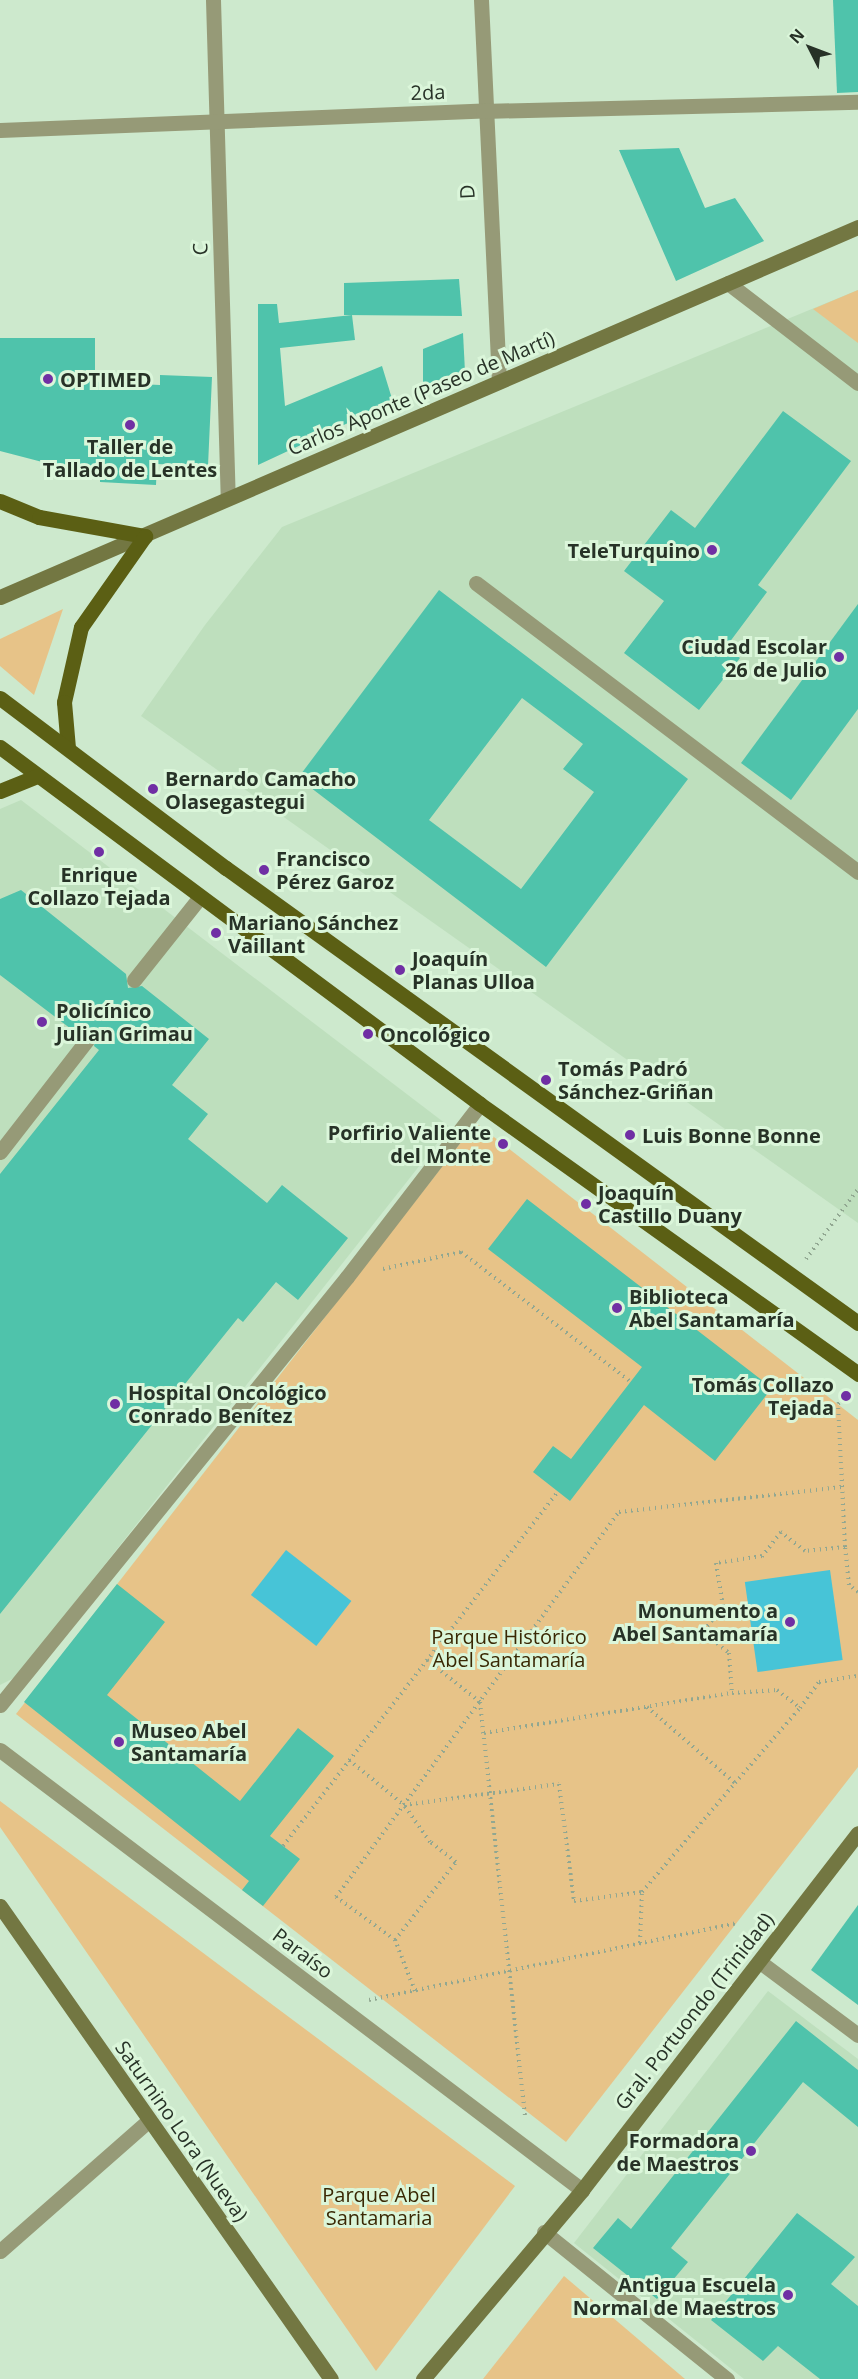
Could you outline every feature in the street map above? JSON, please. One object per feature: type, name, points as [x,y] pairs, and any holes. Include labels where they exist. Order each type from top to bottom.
[{"type":"main road","name":"Carlos Aponte (Paseo de Martí)","points":[[0,597],[858,227]]},
{"type":"main road","points":[[0,501],[39,517],[145,536],[81,627],[64,702],[68,748]]},
{"type":"main road","points":[[0,698],[226,868],[858,1323]]},
{"type":"main road","points":[[0,747],[480,1104],[858,1374]]},
{"type":"main road","points":[[0,791],[37,776]]},
{"type":"main road","name":"Gral. Portuondo (Trinidad)","points":[[423,2379],[544,2232],[582,2190],[858,1833]]},
{"type":"main road","name":"Saturnino Lora (Nueva)","points":[[0,1906],[331,2379]]},
{"type":"street","name":"C","points":[[213,0],[228,498]]},
{"type":"street","name":"D","points":[[481,0],[483,111],[499,382]]},
{"type":"street","name":"2da","points":[[0,130],[483,111],[858,102]]},
{"type":"street","points":[[728,283],[858,383]]},
{"type":"street","points":[[476,583],[858,872]]},
{"type":"street","points":[[134,980],[200,897]]},
{"type":"street","points":[[0,1152],[87,1040]]},
{"type":"street","points":[[0,1705],[347,1277],[480,1104]]},
{"type":"street","name":"Paraíso","points":[[0,1750],[582,2190]]},
{"type":"street","points":[[760,1962],[858,2035]]},
{"type":"street","points":[[0,2251],[149,2120]]},
{"type":"street","points":[[544,2232],[727,2379]]},
{"type":"path","points":[[793,1276],[858,1190]]},
{"type":"path","points":[[347,1277],[461,1252],[631,1382]]},
{"type":"path","points":[[851,1389],[838,1404],[849,1585],[858,1592]]},
{"type":"path","points":[[415,1991],[395,1940],[336,1897],[619,1512],[842,1487]]},
{"type":"path","points":[[283,1846],[558,1492]]},
{"type":"path","points":[[732,1693],[729,1653],[703,1632],[723,1606],[716,1563],[762,1556],[781,1532],[806,1551],[845,1547]]},
{"type":"path","points":[[427,1660],[480,1702],[526,2149]]},
{"type":"path","points":[[640,1943],[642,1892],[800,1708],[819,1682],[858,1676]]},
{"type":"path","points":[[484,1733],[732,1693],[777,1690],[800,1708]]},
{"type":"path","points":[[647,1707],[735,1783]]},
{"type":"path","points":[[349,1760],[404,1805],[430,1842],[456,1863],[395,1940]]},
{"type":"path","points":[[404,1805],[559,1784],[574,1901],[642,1892]]},
{"type":"path","points":[[339,2007],[736,1923]]},
{"type":"shaded area","name":"Ciudad Escolar 26 de Julio","points":[[858,290],[858,1223],[141,716],[205,625],[282,527]]},
{"type":"shaded area","name":"Hospital Oncológico Conrado Benítez","points":[[21,800],[450,1127],[16,1677],[0,1685],[0,809]]},
{"type":"shaded area","name":"Formadora de Maestros","points":[[768,1991],[858,2059],[858,2379],[744,2379],[574,2243]]},
{"type":"green space","points":[[858,290],[858,343],[813,309]]},
{"type":"green space","points":[[63,609],[34,695],[0,666],[0,639]]},
{"type":"green space","name":"Parque Histórico Abel Santamaría","points":[[476,1123],[858,1420],[858,1767],[566,2142],[16,1714]]},
{"type":"green space","name":"Parque Abel Santamaria","points":[[0,1801],[515,2186],[376,2371],[0,1827]]},
{"type":"green space","points":[[564,2276],[685,2379],[483,2379]]},
{"type":"water","points":[[286,1550],[351,1601],[316,1646],[251,1595]]},
{"type":"water","points":[[830,1570],[843,1660],[758,1672],[745,1582]]},
{"type":"building","points":[[833,0],[858,0],[858,92],[837,93]]},
{"type":"building","points":[[679,148],[705,208],[735,198],[764,241],[676,281],[619,150]]},
{"type":"building","points":[[459,279],[462,316],[344,315],[344,283]]},
{"type":"building","points":[[258,304],[277,304],[279,323],[352,315],[355,340],[280,348],[285,406],[382,366],[393,402],[258,465]]},
{"type":"building","points":[[463,333],[465,372],[423,391],[423,349]]},
{"type":"building","points":[[0,338],[95,338],[95,382],[160,385],[160,375],[212,377],[208,466],[157,464],[156,485],[100,482],[100,477],[0,451]]},
{"type":"building","name":"TeleTurquino","points":[[783,411],[851,461],[758,585],[767,592],[726,647],[740,658],[699,710],[624,653],[664,601],[624,571],[671,510],[695,528]]},
{"type":"building","points":[[439,590],[688,779],[546,967],[298,778]],"holes":[[[522,698],[583,744],[563,769],[594,792],[521,889],[429,820]]]},
{"type":"building","name":"Ciudad Escolar 26 de Julio","points":[[858,604],[858,709],[791,800],[741,763]]},
{"type":"building","points":[[21,890],[126,974],[128,988],[142,986],[209,1039],[172,1085],[208,1114],[188,1139],[267,1203],[282,1185],[348,1238],[298,1300],[276,1282],[243,1322],[238,1318],[0,1614],[0,1174],[99,1050],[94,1046],[96,1037],[92,1032],[79,1035],[0,975],[0,899]]},
{"type":"building","name":"Biblioteca Abel Santamaría","points":[[527,1199],[772,1388],[715,1461],[644,1405],[570,1501],[533,1472],[553,1446],[571,1459],[642,1367],[488,1249]]},
{"type":"building","name":"Museo Abel Santamaría","points":[[117,1584],[165,1622],[107,1695],[240,1801],[298,1728],[334,1756],[270,1836],[300,1859],[263,1906],[242,1890],[249,1881],[24,1702]]},
{"type":"building","points":[[858,1905],[858,2005],[811,1970]]},
{"type":"building","points":[[796,2021],[858,2070],[858,2127],[803,2082],[671,2248],[688,2262],[657,2299],[593,2248],[618,2218],[631,2229]]},
{"type":"building","name":"Antigua Escuela Normal de Maestros","points":[[797,2213],[855,2257],[831,2284],[858,2306],[858,2379],[820,2379],[778,2346],[763,2361],[711,2320]]},
{"type":"place","name":"OPTIMED","points":[[48,379]]},
{"type":"place","name":"Taller de Tallado de Lentes","points":[[130,425]]},
{"type":"place","name":"TeleTurquino","points":[[712,550]]},
{"type":"place","name":"Ciudad Escolar 26 de Julio","points":[[839,657]]},
{"type":"place","name":"Bernardo Camacho Olasegastegui","points":[[153,789]]},
{"type":"place","name":"Enrique Collazo Tejada","points":[[99,852]]},
{"type":"place","name":"Francisco Pérez Garoz","points":[[264,870]]},
{"type":"place","name":"Mariano Sánchez Vaillant","points":[[216,933]]},
{"type":"place","name":"Joaquín Planas Ulloa","points":[[400,970]]},
{"type":"place","name":"Policínico Julian Grimau","points":[[42,1022]]},
{"type":"place","name":"Oncológico","points":[[368,1034]]},
{"type":"place","name":"Tomás Padró Sánchez-Griñan","points":[[546,1080]]},
{"type":"place","name":"Luis Bonne Bonne","points":[[630,1135]]},
{"type":"place","name":"Porfirio Valiente del Monte","points":[[503,1144]]},
{"type":"place","name":"Joaquín Castillo Duany","points":[[586,1204]]},
{"type":"place","name":"Biblioteca Abel Santamaría","points":[[617,1308]]},
{"type":"place","name":"Tomás Collazo Tejada","points":[[846,1396]]},
{"type":"place","name":"Hospital Oncológico Conrado Benítez","points":[[115,1404]]},
{"type":"place","name":"Monumento a Abel Santamaría","points":[[790,1622]]},
{"type":"place","name":"Museo Abel Santamaría","points":[[119,1742]]},
{"type":"place","name":"Formadora de Maestros","points":[[751,2151]]},
{"type":"place","name":"Antigua Escuela Normal de Maestros","points":[[788,2295]]}]
